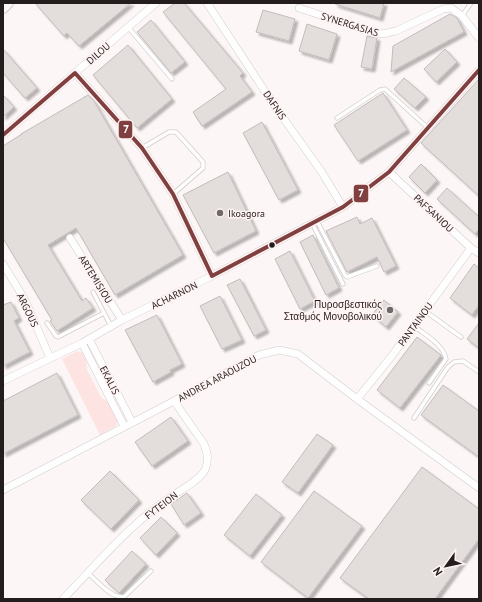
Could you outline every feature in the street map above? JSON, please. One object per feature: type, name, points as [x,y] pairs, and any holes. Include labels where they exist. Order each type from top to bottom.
[{"type":"street","points":[[3,8],[8,3]]},
{"type":"street","name":"DILOU","points":[[3,134],[156,3]]},
{"type":"street","name":"DAFNIS","points":[[207,3],[274,106],[321,171],[343,207]]},
{"type":"street","name":"SYNERGASIAS","points":[[299,8],[382,34],[396,31],[443,9],[451,8],[462,16],[479,38]]},
{"type":"street","name":"ACHARNON","points":[[3,381],[82,343],[122,320],[212,276],[343,207],[389,172],[479,70]]},
{"type":"street","points":[[75,73],[142,148],[173,194],[212,276]]},
{"type":"street","name":"PAFSANIOU","points":[[389,172],[471,248],[479,253]]},
{"type":"street","name":"ARTEMISIOU","points":[[70,238],[122,320]]},
{"type":"street","name":"PANTAINOU","points":[[357,399],[391,357],[471,248]]},
{"type":"street","name":"ARGOUS","points":[[3,264],[24,300],[50,358]]},
{"type":"street","name":"EKALIS","points":[[89,338],[132,422]]},
{"type":"street","points":[[82,343],[124,426]]},
{"type":"street","name":"ANDREA ARAOUZOU","points":[[3,490],[259,355],[279,350],[298,354],[479,488]]},
{"type":"street","name":"FYTEION","points":[[63,599],[137,523],[158,505],[197,479],[204,471],[208,462],[208,452],[174,401]]},
{"type":"lane","points":[[462,16],[471,3]]},
{"type":"lane","points":[[128,27],[172,80]]},
{"type":"lane","points":[[337,118],[380,90],[385,89],[428,128]]},
{"type":"lane","points":[[142,148],[169,132],[176,132],[203,162],[203,168],[173,194]]},
{"type":"lane","points":[[314,222],[347,277],[377,266]]},
{"type":"lane","points":[[314,222],[343,284]]},
{"type":"lane","points":[[93,292],[111,326]]},
{"type":"lane","points":[[425,310],[461,337]]},
{"type":"lane","points":[[47,324],[58,337],[104,313]]},
{"type":"lane","points":[[414,326],[439,346],[445,355],[446,359],[429,383]]},
{"type":"lane","points":[[414,418],[448,367],[454,362],[464,361],[479,372]]},
{"type":"lane","points":[[88,573],[112,594],[119,597],[124,597],[151,571]]},
{"type":"shaded area","points":[[77,351],[83,353],[86,357],[87,370],[101,397],[109,403],[118,419],[116,426],[100,435],[62,359]]},
{"type":"building","points":[[35,3],[131,3],[79,46],[67,33],[64,36]]},
{"type":"building","points":[[175,3],[184,3],[243,73],[240,76],[252,92],[202,126],[193,112],[226,89],[163,12]]},
{"type":"building","points":[[335,3],[384,3],[380,18]]},
{"type":"building","points":[[263,10],[295,19],[289,41],[256,32]]},
{"type":"building","points":[[450,14],[457,18],[464,32],[391,72],[393,46]]},
{"type":"building","points":[[151,20],[185,62],[171,73],[137,32]]},
{"type":"building","points":[[307,24],[337,34],[329,60],[299,51]]},
{"type":"building","points":[[367,36],[377,38],[372,69],[361,67]]},
{"type":"building","points":[[128,45],[172,99],[137,128],[93,75]]},
{"type":"building","points":[[3,49],[37,88],[25,98],[3,73]]},
{"type":"building","points":[[445,49],[457,62],[436,82],[424,69]]},
{"type":"building","points":[[404,78],[426,97],[415,108],[394,89]]},
{"type":"building","points":[[479,79],[479,196],[421,143]]},
{"type":"building","points":[[383,93],[407,130],[358,161],[334,125]]},
{"type":"building","points":[[3,95],[14,107],[3,117]]},
{"type":"building","points":[[88,95],[94,101],[183,255],[115,295],[76,228],[48,245],[82,301],[86,298],[93,308],[57,331],[3,238],[3,146]]},
{"type":"building","points":[[262,122],[298,190],[279,200],[243,133]]},
{"type":"building","points":[[421,164],[437,180],[425,193],[409,177]]},
{"type":"building","name":"Ikoagora","points":[[228,172],[256,231],[214,253],[183,195]]},
{"type":"building","points":[[447,188],[479,217],[479,229],[475,234],[437,199]]},
{"type":"building","points":[[357,217],[360,224],[372,218],[396,266],[384,272],[377,257],[347,272],[326,231]]},
{"type":"building","points":[[313,235],[339,288],[326,295],[300,242]]},
{"type":"building","points":[[290,251],[315,301],[300,309],[275,259]]},
{"type":"building","points":[[474,264],[479,268],[479,305],[472,315],[450,298]]},
{"type":"building","points":[[240,279],[266,330],[254,336],[227,285]]},
{"type":"building","points":[[220,296],[242,340],[222,349],[200,306]]},
{"type":"building","points":[[384,300],[398,312],[386,327],[372,315]]},
{"type":"building","points":[[11,302],[19,318],[14,321],[30,352],[3,366],[3,305]]},
{"type":"building","points":[[157,315],[182,364],[170,370],[171,372],[153,382],[125,330]]},
{"type":"building","points":[[479,323],[479,348],[467,339]]},
{"type":"building","points":[[417,337],[441,355],[400,408],[377,390]]},
{"type":"building","points":[[57,373],[78,415],[3,454],[3,401]]},
{"type":"building","points":[[443,385],[479,411],[479,457],[421,415]]},
{"type":"building","points":[[171,417],[188,441],[152,466],[135,442]]},
{"type":"building","points":[[317,434],[333,445],[298,493],[282,482]]},
{"type":"building","points":[[422,467],[479,509],[479,539],[435,599],[369,599],[340,578]]},
{"type":"building","points":[[110,471],[139,500],[111,529],[81,500]]},
{"type":"building","points":[[314,491],[362,526],[308,598],[261,562]]},
{"type":"building","points":[[187,493],[201,513],[184,525],[171,504]]},
{"type":"building","points":[[256,494],[282,515],[250,556],[224,535]]},
{"type":"building","points":[[161,517],[177,533],[156,555],[140,538]]},
{"type":"building","points":[[132,551],[146,564],[119,593],[105,580]]},
{"type":"transit line","name":"7","points":[[3,135],[75,73],[142,148],[173,194],[212,276],[343,207],[389,172],[479,70]]},
{"type":"place","name":"Ikoagora","points":[[220,213]]},
{"type":"place","name":"Πυροσβεστικός Σταθμός Μονοβολικού","points":[[390,310]]}]
